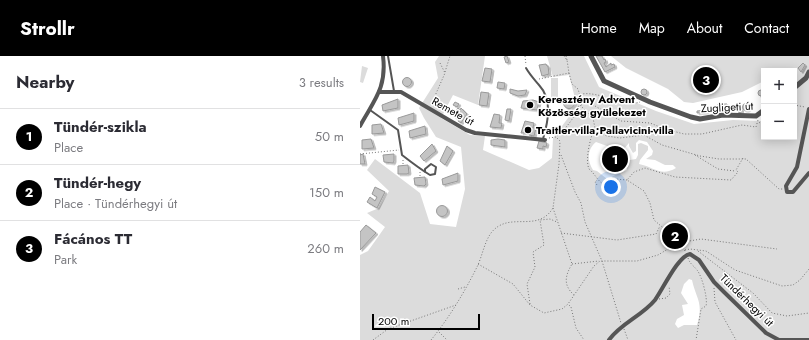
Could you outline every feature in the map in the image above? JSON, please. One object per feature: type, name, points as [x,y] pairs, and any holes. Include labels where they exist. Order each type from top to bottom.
[{"type":"street","points":[[360,126],[379,92],[385,73],[383,56]]},
{"type":"street","name":"Zugligeti út","points":[[591,56],[604,81],[650,102],[691,117],[700,119],[723,115],[758,115],[761,112]]},
{"type":"street","points":[[797,86],[806,78],[809,72]]},
{"type":"street","name":"Remete út","points":[[379,92],[401,92],[471,132],[544,140]]},
{"type":"street","points":[[809,109],[797,167],[786,189],[788,193],[793,192],[809,172]]},
{"type":"street","points":[[609,340],[622,325],[649,307],[657,298],[686,252]]},
{"type":"street","name":"Tündérhegyi út","points":[[686,252],[692,254],[699,260],[714,282],[766,333],[779,340],[809,340]]},
{"type":"lane","points":[[388,56],[394,91]]},
{"type":"lane","points":[[526,68],[534,81],[539,84],[545,97],[548,114],[544,140]]},
{"type":"lane","points":[[369,109],[398,130],[402,155],[425,172],[430,175],[435,174],[436,167],[431,164],[425,169],[425,172]]},
{"type":"path","points":[[429,108],[445,73],[450,56]]},
{"type":"path","points":[[526,56],[526,68]]},
{"type":"path","points":[[544,140],[556,137],[572,120],[580,105],[578,89],[572,84],[565,56]]},
{"type":"path","points":[[440,63],[445,73]]},
{"type":"path","points":[[534,81],[569,73]]},
{"type":"path","points":[[580,97],[585,94],[592,94],[627,102],[641,102]]},
{"type":"path","points":[[580,105],[586,103],[595,106],[621,121],[650,123],[665,129],[692,135],[715,132],[734,126],[756,127],[761,122]]},
{"type":"path","points":[[580,105],[593,118],[595,128],[599,133],[620,138],[644,136],[662,145],[693,154],[718,159],[743,158],[749,160],[779,189],[786,189]]},
{"type":"path","points":[[797,106],[809,109]]},
{"type":"path","points":[[758,115],[758,124]]},
{"type":"path","points":[[595,128],[592,134],[587,158],[588,167],[603,184],[615,179],[627,180],[644,191],[650,203],[654,220],[668,232],[686,252],[696,250],[713,254],[735,270],[782,286],[793,285],[800,280],[809,269]]},
{"type":"path","points":[[556,137],[560,141],[560,154],[553,208],[572,264]]},
{"type":"path","points":[[360,154],[400,150]]},
{"type":"path","points":[[560,154],[575,192],[581,202],[585,222],[601,261],[622,325]]},
{"type":"path","points":[[693,154],[718,169],[736,170]]},
{"type":"path","points":[[402,155],[403,165]]},
{"type":"path","points":[[627,180],[634,172],[645,168],[675,177],[706,178],[727,181],[736,176],[738,172],[736,170],[743,158]]},
{"type":"path","points":[[597,185],[595,182],[598,179]]},
{"type":"path","points":[[540,220],[549,214],[553,208]]},
{"type":"path","points":[[431,340],[457,305],[478,264],[488,238],[498,227],[511,221],[550,219],[557,222]]},
{"type":"path","points":[[530,305],[527,284],[535,267],[533,252],[544,245],[540,220]]},
{"type":"path","points":[[561,233],[617,240],[640,238],[656,234],[660,226]]},
{"type":"path","points":[[572,264],[601,261],[637,261],[658,255],[678,242],[701,239],[776,249]]},
{"type":"path","points":[[696,250],[708,256],[725,273],[753,293],[772,313],[787,316],[809,313]]},
{"type":"path","points":[[688,260],[690,265],[698,271],[708,297],[706,306],[702,309],[696,340]]},
{"type":"path","points":[[478,264],[513,284],[530,305],[544,313],[562,309],[568,304],[594,266],[601,261]]},
{"type":"path","points":[[572,264],[565,275],[568,290],[574,295]]},
{"type":"path","points":[[714,282],[715,302],[736,340]]},
{"type":"path","points":[[657,298],[661,300],[670,294],[669,286],[666,284]]},
{"type":"path","points":[[458,289],[466,287]]},
{"type":"path","points":[[568,304],[571,307],[576,328],[584,340]]},
{"type":"path","points":[[373,340],[388,329],[457,305]]},
{"type":"path","points":[[438,332],[447,340]]},
{"type":"path","points":[[626,335],[628,340]]},
{"type":"shaded area","points":[[439,56],[485,56],[478,105],[453,95],[441,118],[470,135],[485,136],[483,150],[529,170],[539,168],[552,158],[553,138],[577,106],[569,75],[553,77],[547,56],[584,56],[599,87],[656,111],[694,124],[733,120],[761,121],[761,140],[797,140],[797,68],[761,68],[761,82],[742,92],[693,103],[684,102],[668,89],[626,68],[611,56],[809,56],[809,340],[360,340],[360,255],[368,251],[385,227],[367,213],[379,208],[389,191],[367,170],[375,159],[420,193],[430,224],[456,227],[465,189],[461,147],[436,137],[419,108],[438,78],[435,62]],"holes":[[[639,140],[647,142],[653,151],[652,155],[646,159],[655,160],[665,165],[673,165],[676,168],[666,172],[639,164],[640,160],[648,150],[648,146],[641,143],[638,144],[638,155],[636,159],[630,160],[627,150],[623,152],[629,143],[633,153],[636,151],[636,143]],[[596,142],[618,150],[621,158],[626,160],[627,170],[607,179],[597,171],[593,170],[589,155],[591,148]],[[689,279],[692,280],[699,301],[699,317],[697,325],[684,325],[678,328],[675,324],[677,319],[684,315],[682,305],[688,304],[681,293],[684,284]]]},
{"type":"shaded area","points":[[362,66],[368,68],[363,83],[360,82]]},
{"type":"shaded area","points":[[551,78],[558,78],[558,97],[551,97]]},
{"type":"building","points":[[507,56],[509,62],[506,63],[504,57]]},
{"type":"building","points":[[596,56],[602,56],[604,60],[605,59],[606,62],[604,63],[606,67],[611,63],[611,65],[614,64],[615,67],[605,72]]},
{"type":"building","points":[[803,63],[805,65],[801,72],[798,68]]},
{"type":"building","points":[[546,64],[548,66],[549,74],[542,76],[539,65]]},
{"type":"building","points":[[485,68],[492,69],[490,82],[482,81]]},
{"type":"building","points":[[405,78],[409,78],[411,82],[409,86],[405,86],[403,84],[403,80]]},
{"type":"building","points":[[498,82],[505,83],[504,89],[497,88]]},
{"type":"building","points":[[510,89],[518,91],[527,90],[525,95],[518,96],[510,93]]},
{"type":"building","points":[[644,89],[647,92],[644,95],[641,92]]},
{"type":"building","points":[[761,90],[761,96],[758,93]]},
{"type":"building","points":[[481,92],[489,93],[487,106],[479,105]]},
{"type":"building","points":[[567,98],[571,98],[573,99],[573,107],[567,108],[564,105],[564,101]]},
{"type":"building","points":[[398,99],[398,108],[383,111],[382,105]]},
{"type":"building","name":"Keresztény Advent Közösség gyülekezet","points":[[533,100],[539,102],[537,110],[521,108],[523,101]]},
{"type":"building","points":[[455,102],[459,104],[457,107],[453,105]]},
{"type":"building","points":[[718,104],[727,104],[727,110],[719,111]]},
{"type":"building","points":[[746,104],[749,107],[746,110],[743,107]]},
{"type":"building","points":[[458,108],[460,110],[461,108],[467,114],[461,123],[458,121],[460,118],[453,116]]},
{"type":"building","points":[[738,108],[742,108],[741,113],[738,112]]},
{"type":"building","points":[[507,109],[511,109],[509,121],[505,120]]},
{"type":"building","points":[[707,110],[707,112],[697,113],[697,111]]},
{"type":"building","points":[[414,113],[414,121],[399,125],[398,118]]},
{"type":"building","points":[[494,114],[500,115],[499,123],[502,123],[501,128],[490,127]]},
{"type":"building","name":"Traitler-villa;Pallavicini-villa","points":[[525,121],[534,123],[533,128],[536,128],[534,136],[529,135],[529,133],[521,133]]},
{"type":"building","points":[[381,124],[384,133],[372,134],[372,125]]},
{"type":"building","points":[[425,126],[426,134],[410,138],[409,131]]},
{"type":"building","points":[[371,139],[374,148],[362,149],[362,140]]},
{"type":"building","points":[[491,140],[505,140],[505,147],[491,145]]},
{"type":"building","points":[[539,141],[547,143],[546,147],[543,146],[543,149],[537,148]]},
{"type":"building","points":[[432,144],[436,151],[424,161],[420,156]]},
{"type":"building","points":[[447,146],[453,151],[445,165],[440,161]]},
{"type":"building","points":[[363,154],[365,164],[360,164],[360,155]]},
{"type":"building","points":[[394,154],[393,163],[384,162],[383,155]]},
{"type":"building","points":[[408,165],[409,173],[398,174],[398,166]]},
{"type":"building","points":[[458,173],[458,181],[443,185],[442,179]]},
{"type":"building","points":[[425,177],[426,184],[424,186],[415,185],[414,178]]},
{"type":"building","points":[[375,187],[385,192],[377,208],[367,202],[370,197],[375,201],[377,197],[372,194]]},
{"type":"building","points":[[440,206],[444,206],[446,207],[446,215],[440,216],[437,213],[437,209]]},
{"type":"building","points":[[366,225],[376,233],[360,250],[360,232]]},
{"type":"place","name":"Fácános TT","points":[[706,80]]},
{"type":"place","name":"Keresztény Advent Közösség gyülekezet","points":[[530,105]]},
{"type":"place","name":"Traitler-villa;Pallavicini-villa","points":[[528,130]]},
{"type":"place","name":"Tündér-szikla","points":[[615,159]]},
{"type":"place","name":"Tündér-hegy","points":[[675,236]]}]
